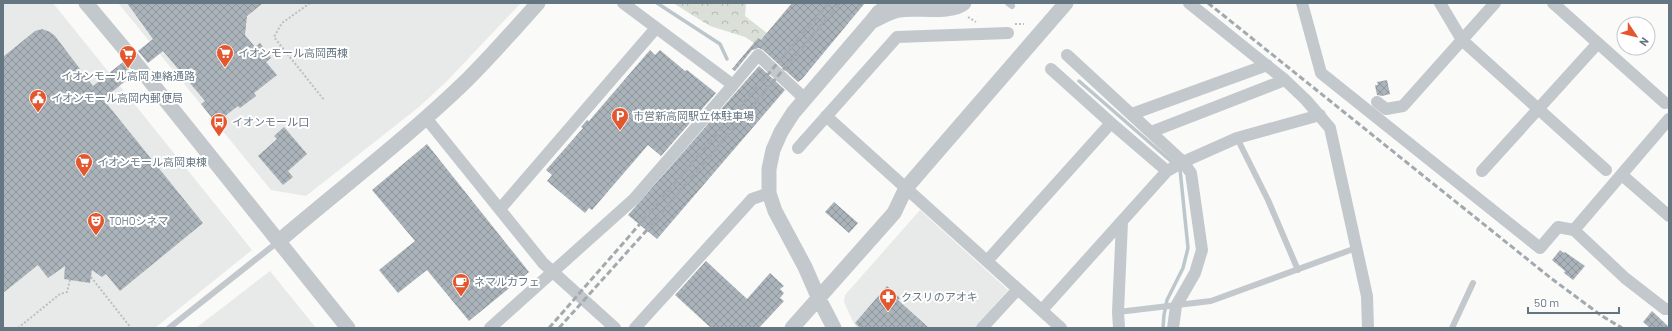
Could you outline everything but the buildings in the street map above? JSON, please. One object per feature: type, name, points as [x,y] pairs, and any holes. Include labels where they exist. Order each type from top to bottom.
[{"type":"street","points":[[86,3],[279,240],[348,328]]},
{"type":"street","points":[[279,240],[384,155],[426,118],[466,80],[538,3]]},
{"type":"street","points":[[623,3],[732,85]]},
{"type":"street","points":[[834,328],[806,269],[775,211],[769,193],[769,169],[773,150],[781,132],[805,99],[879,12],[891,3]]},
{"type":"street","points":[[871,22],[900,10],[951,8],[964,3]]},
{"type":"street","points":[[792,328],[894,213],[906,188],[1066,3]]},
{"type":"street","points":[[1189,3],[1285,80],[1320,115],[1330,128],[1367,296],[1368,328]]},
{"type":"street","points":[[1302,3],[1321,73],[1540,248],[1558,227],[1574,230],[1625,278],[1666,309],[1669,309]]},
{"type":"street","points":[[1440,3],[1462,40],[1606,170]]},
{"type":"street","points":[[1377,102],[1386,109],[1402,106],[1495,3]]},
{"type":"street","points":[[1553,3],[1665,103]]},
{"type":"street","points":[[500,209],[656,28]]},
{"type":"street","points":[[798,148],[897,37],[1008,33]]},
{"type":"street","points":[[1482,171],[1598,43]]},
{"type":"street","points":[[490,328],[634,199],[758,55],[805,99]]},
{"type":"street","points":[[1067,55],[1151,132],[1182,162],[1191,173],[1202,250],[1195,272],[1176,306],[1173,328]]},
{"type":"street","points":[[1132,114],[1267,65]]},
{"type":"street","points":[[1051,69],[1111,123],[1168,171]]},
{"type":"street","points":[[1151,132],[1285,80]]},
{"type":"street","points":[[1042,310],[1168,171],[1182,162],[1237,138],[1320,115]]},
{"type":"street","points":[[826,116],[1061,328]]},
{"type":"street","points":[[426,118],[543,263],[614,328]]},
{"type":"street","points":[[1574,230],[1669,118]]},
{"type":"street","points":[[987,261],[1111,123]]},
{"type":"street","points":[[1622,175],[1669,216]]},
{"type":"street","points":[[635,328],[752,199],[769,193]]},
{"type":"street","points":[[1119,328],[1118,312],[1122,222]]},
{"type":"street","points":[[982,328],[1018,289]]},
{"type":"lane","points":[[1237,138],[1268,200],[1298,270]]},
{"type":"lane","points":[[169,328],[279,240]]},
{"type":"lane","points":[[1118,312],[1211,301],[1356,248]]},
{"type":"lane","points":[[1452,328],[1474,283]]},
{"type":"path","points":[[310,3],[282,23],[274,37],[324,100]]},
{"type":"path","points":[[269,55],[282,46]]},
{"type":"path","points":[[91,277],[131,328]]},
{"type":"path","points":[[18,328],[60,294],[66,292],[70,280]]},
{"type":"shaded area","name":"イオンモール高岡東棟","points":[[3,3],[53,3],[252,250],[155,328],[3,328]]},
{"type":"shaded area","points":[[118,3],[521,3],[447,81],[419,107],[306,196],[271,190]]},
{"type":"shaded area","points":[[920,210],[1008,290],[974,328],[856,328],[844,302],[845,295]]},
{"type":"shaded area","points":[[270,271],[316,328],[196,328]]},
{"type":"green space","points":[[673,3],[746,3],[745,16],[767,33],[761,41],[758,38],[754,43],[745,37],[710,26]]},
{"type":"waterway","points":[[657,3],[720,44],[727,59]]},
{"type":"waterway","points":[[1079,81],[1180,169],[1188,248],[1183,268],[1167,300],[1163,328]]},
{"type":"railway","points":[[549,328],[829,3]]},
{"type":"railway","points":[[559,328],[646,231],[840,3]]},
{"type":"railway","points":[[1208,3],[1552,279],[1602,316],[1622,328]]},
{"type":"place","name":"イオンモール高岡西棟","points":[[225,68]]},
{"type":"place","name":"イオンモール高岡 連絡通路","points":[[128,69]]},
{"type":"place","name":"イオンモール高岡内郵便局","points":[[38,113]]},
{"type":"place","name":"市営新高岡駅立体駐車場","points":[[620,131]]},
{"type":"place","name":"イオンモール口","points":[[219,137]]},
{"type":"place","name":"イオンモール高岡東棟","points":[[84,177]]},
{"type":"place","name":"TOHOシネマ","points":[[96,236]]},
{"type":"place","name":"ネマルカフェ","points":[[461,297]]},
{"type":"place","name":"クスリのアオキ","points":[[888,312]]}]
